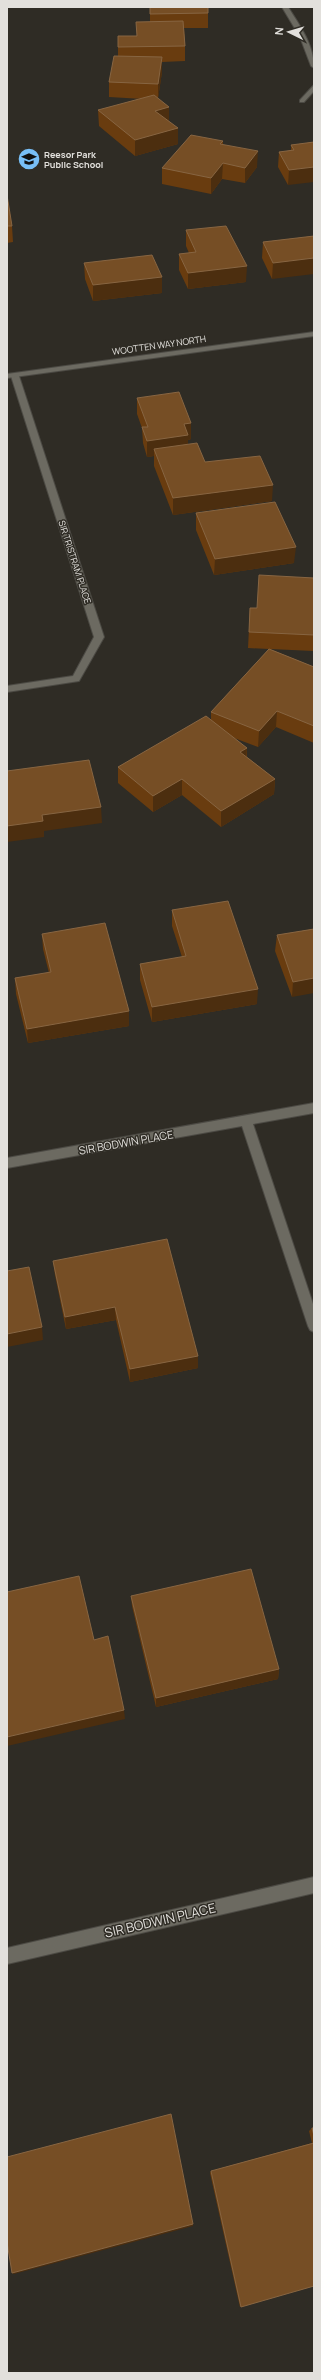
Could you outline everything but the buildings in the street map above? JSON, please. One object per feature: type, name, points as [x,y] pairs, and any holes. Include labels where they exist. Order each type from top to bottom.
[{"type":"street","points":[[285,7],[303,37],[314,66]]},
{"type":"street","points":[[302,101],[314,87]]},
{"type":"street","name":"WOOTTEN WAY NORTH","points":[[11,376],[314,334]]},
{"type":"street","name":"SIR TRISTRAM PLACE","points":[[7,689],[76,679],[99,637],[11,376]]},
{"type":"street","name":"SIR BODWIN PLACE","points":[[7,1163],[314,1108]]},
{"type":"street","points":[[246,1120],[314,1326]]},
{"type":"street","name":"SIR BODWIN PLACE","points":[[7,1956],[314,1885]]},
{"type":"place","name":"Reesor Park Public School","points":[[29,159]]}]
